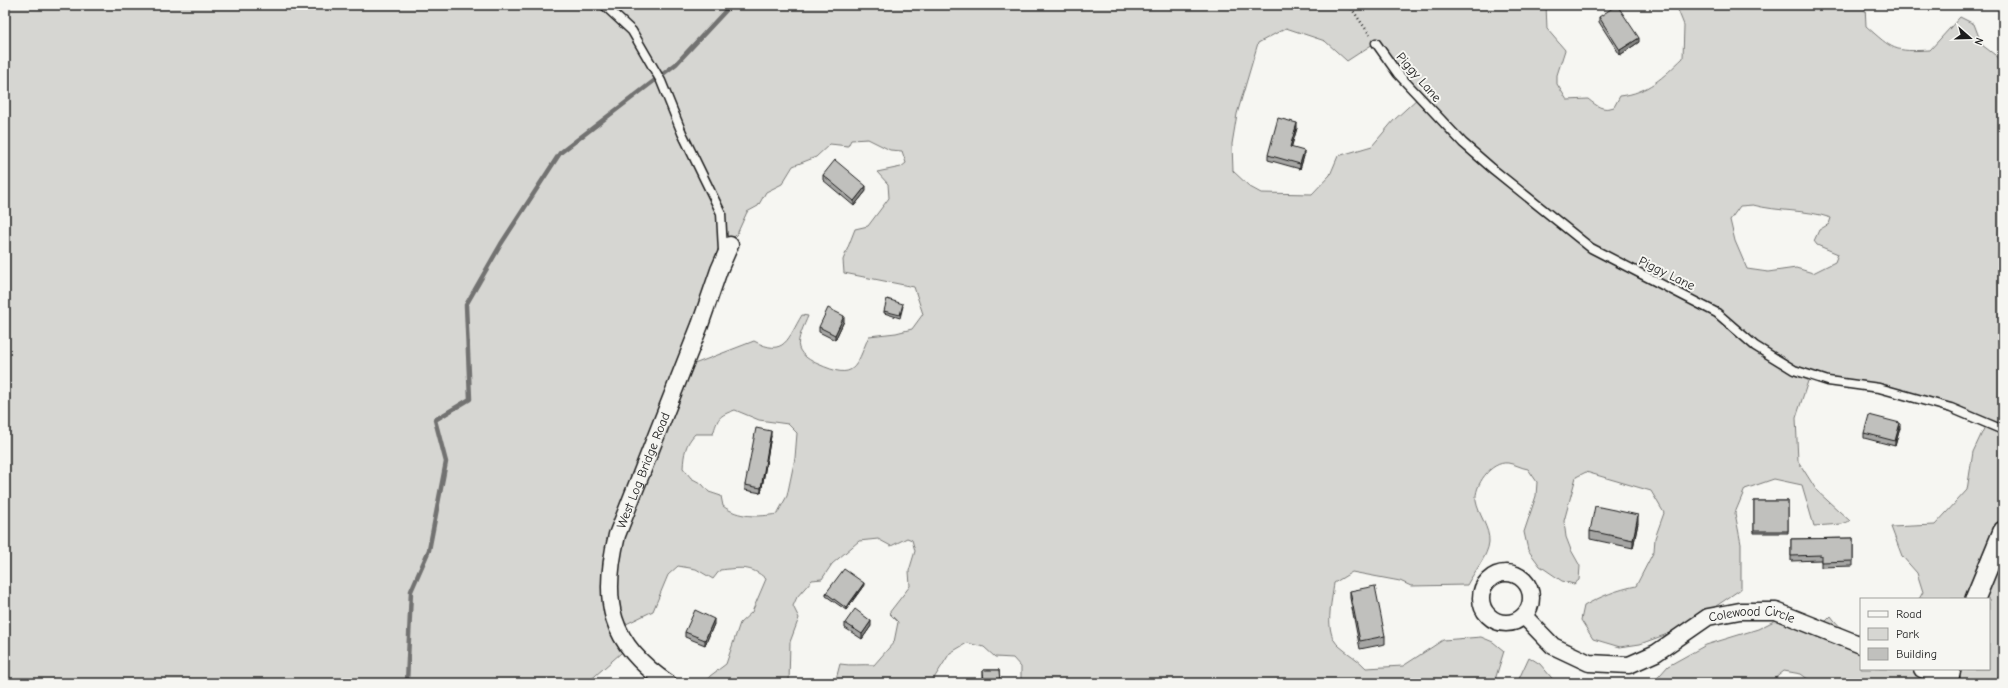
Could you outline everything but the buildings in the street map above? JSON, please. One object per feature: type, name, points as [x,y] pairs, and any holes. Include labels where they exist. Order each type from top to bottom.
[{"type":"street","name":"West Log Bridge Road","points":[[668,683],[647,667],[620,634],[609,600],[611,563],[617,535],[700,325],[721,264],[730,245]]},
{"type":"street","points":[[1975,598],[2003,531]]},
{"type":"street","name":"Colewood Circle","points":[[1524,616],[1553,646],[1589,663],[1629,665],[1656,653],[1708,616],[1740,611],[1776,611],[1860,645]]},
{"type":"street","points":[[1925,670],[1949,677]]},
{"type":"lane","points":[[604,5],[632,31],[659,78],[682,133],[721,213],[724,244],[721,264]]},
{"type":"lane","name":"Piggy Lane","points":[[1376,44],[1398,74],[1463,143],[1494,170],[1591,248],[1717,313],[1755,346],[1794,370],[1828,381],[1879,388],[1944,406],[1973,416],[2003,430]]},
{"type":"path","points":[[1349,5],[1376,44]]},
{"type":"green space","points":[[5,5],[1546,5],[1547,29],[1565,50],[1557,75],[1557,84],[1567,100],[1588,99],[1597,106],[1603,108],[1614,107],[1620,96],[1647,88],[1669,72],[1683,58],[1684,25],[1676,5],[1865,5],[1866,26],[1889,45],[1901,50],[1930,50],[1960,17],[1974,24],[1982,45],[2003,61],[2003,524],[1989,559],[2003,568],[2003,683],[1813,683],[1801,674],[1784,671],[1769,683],[1653,683],[1668,666],[1706,645],[1758,629],[1784,616],[1819,623],[1826,621],[1831,616],[1837,624],[1847,632],[1860,634],[1860,670],[1990,670],[1990,598],[1920,598],[1923,592],[1917,573],[1902,556],[1891,527],[1935,525],[1967,490],[1973,452],[1987,422],[1953,407],[1810,375],[1796,418],[1798,461],[1817,491],[1850,521],[1842,524],[1814,526],[1802,485],[1774,479],[1745,489],[1735,513],[1741,544],[1741,589],[1684,628],[1640,644],[1620,647],[1593,639],[1581,620],[1584,606],[1622,589],[1636,586],[1654,551],[1655,538],[1664,513],[1651,491],[1586,472],[1576,477],[1564,521],[1566,537],[1580,566],[1579,580],[1574,584],[1562,581],[1540,566],[1528,550],[1524,532],[1536,496],[1537,482],[1528,469],[1508,463],[1502,463],[1490,470],[1481,481],[1478,488],[1476,495],[1477,506],[1488,532],[1489,542],[1486,553],[1467,585],[1411,586],[1400,581],[1352,572],[1334,583],[1330,608],[1331,633],[1339,646],[1366,668],[1403,666],[1443,640],[1481,637],[1493,642],[1504,651],[1494,683],[1021,683],[1021,667],[1013,658],[995,657],[984,647],[967,643],[950,653],[931,683],[835,683],[840,664],[874,665],[894,642],[898,622],[889,613],[910,586],[909,571],[915,551],[912,540],[907,538],[891,546],[878,539],[859,541],[832,564],[822,579],[812,580],[797,597],[793,606],[799,618],[790,642],[789,683],[705,683],[710,676],[726,664],[740,623],[752,612],[766,579],[755,571],[739,568],[720,570],[713,579],[696,569],[678,566],[668,575],[653,611],[620,627],[629,646],[587,683],[5,683]],"holes":[[[1286,28],[1325,41],[1347,61],[1376,42],[1419,97],[1394,120],[1372,146],[1338,156],[1330,175],[1312,194],[1261,193],[1250,187],[1233,171],[1232,144],[1237,114],[1258,43]],[[868,139],[890,150],[902,151],[906,163],[901,167],[877,172],[888,184],[889,198],[868,226],[855,229],[843,260],[844,273],[914,287],[923,314],[912,329],[896,333],[869,336],[857,363],[847,371],[840,371],[812,361],[802,353],[798,345],[801,332],[808,316],[802,315],[789,338],[779,346],[764,346],[754,341],[689,366],[722,266],[734,237],[737,234],[747,212],[758,206],[766,192],[782,184],[793,166],[816,157],[830,144],[848,146],[851,140]],[[1753,205],[1772,209],[1812,213],[1831,218],[1829,224],[1819,230],[1814,241],[1817,245],[1838,254],[1835,262],[1813,273],[1796,268],[1768,272],[1747,269],[1735,241],[1730,220],[1740,206]],[[735,410],[759,420],[788,424],[797,433],[795,458],[787,496],[777,514],[749,516],[735,513],[723,506],[721,496],[709,492],[702,484],[691,478],[683,468],[686,450],[689,442],[695,434],[713,434],[716,424],[720,418]]]},
{"type":"green space","points":[[1529,657],[1540,664],[1556,683],[1517,683]]},
{"type":"waterway","points":[[407,683],[411,591],[429,550],[446,462],[435,420],[470,399],[466,305],[501,244],[560,153],[676,64],[731,5]]}]
